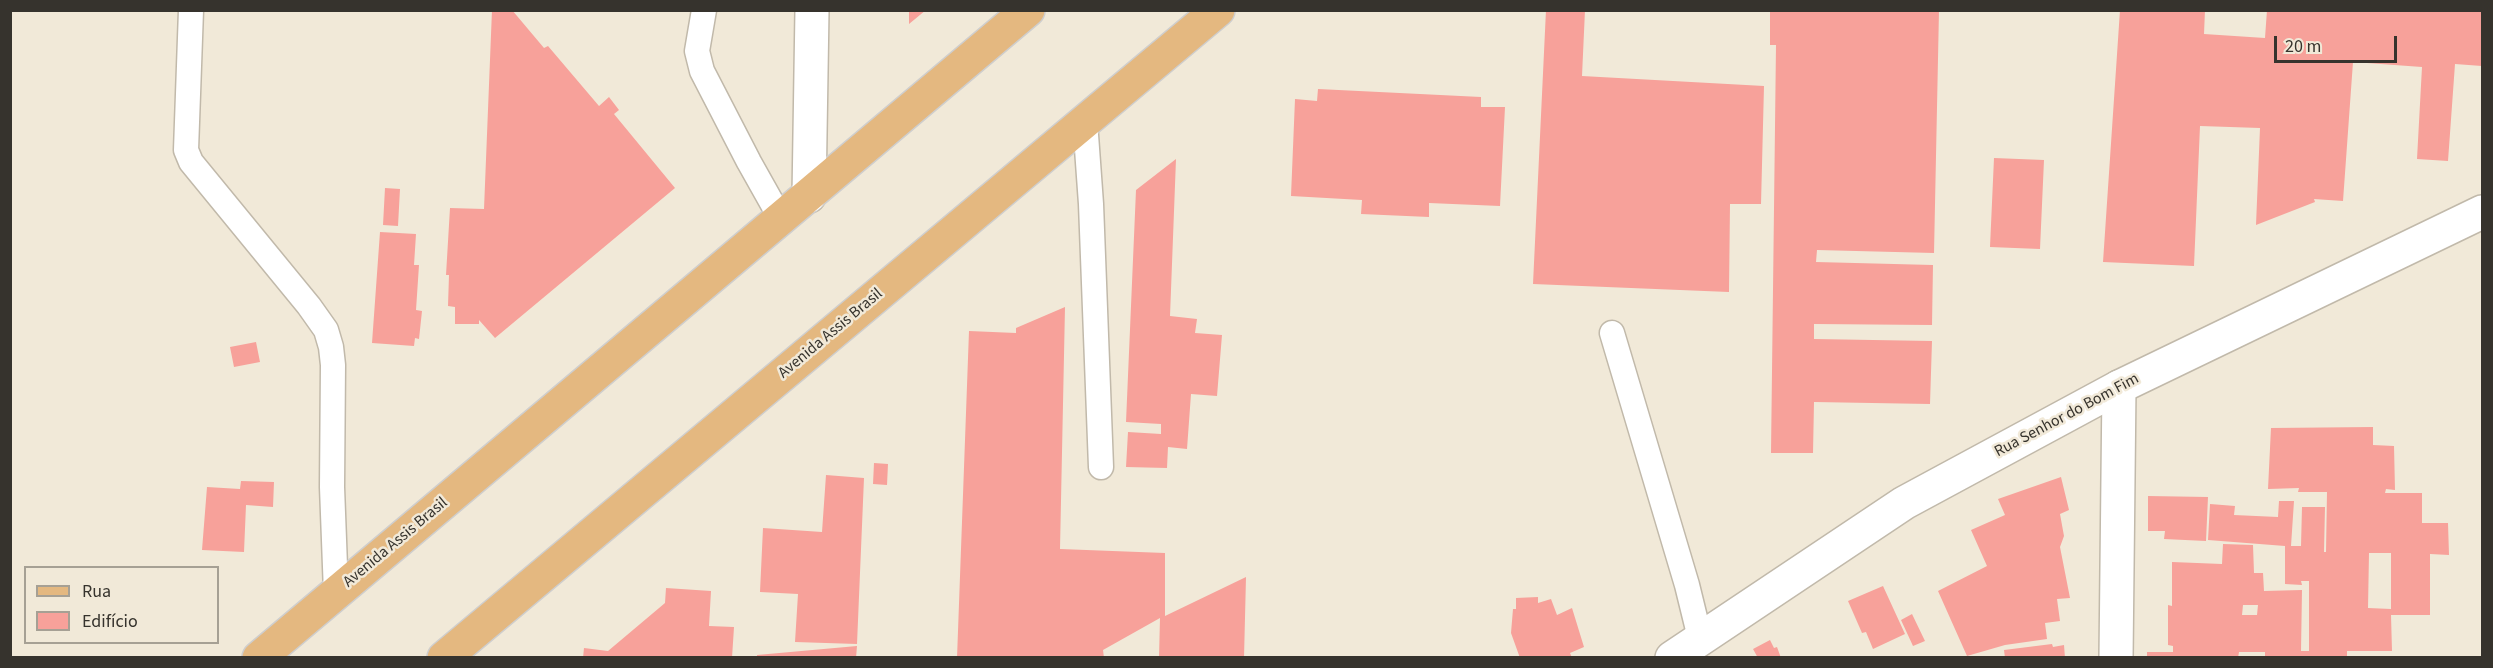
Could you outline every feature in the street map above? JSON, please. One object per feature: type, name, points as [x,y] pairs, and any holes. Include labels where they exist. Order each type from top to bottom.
[{"type":"main road","name":"Avenida Assis Brasil","points":[[259,657],[810,196],[1028,10]]},
{"type":"main road","name":"Avenida Assis Brasil","points":[[444,657],[1218,10]]},
{"type":"street","points":[[810,196],[812,10]]},
{"type":"street","name":"Rua Senhor do Bom Fim","points":[[1672,657],[1904,503],[2119,387],[2482,212]]},
{"type":"street","points":[[2116,657],[2119,387]]},
{"type":"lane","points":[[191,10],[186,150],[191,162],[309,306],[326,330],[331,347],[333,365],[332,487],[336,593]]},
{"type":"lane","points":[[704,10],[698,51],[702,71],[781,219]]},
{"type":"lane","points":[[1085,121],[1091,204],[1101,467]]},
{"type":"lane","points":[[1612,333],[1687,585],[1700,639]]},
{"type":"building","points":[[492,10],[512,10],[544,48],[548,46],[599,106],[609,97],[619,110],[614,114],[675,188],[495,338],[479,320],[479,324],[455,324],[455,307],[448,306],[449,275],[446,275],[450,208],[484,209]]},
{"type":"building","points":[[909,10],[926,10],[909,24]]},
{"type":"building","points":[[1546,10],[1585,10],[1582,76],[1764,86],[1761,204],[1730,204],[1729,292],[1533,284]]},
{"type":"building","points":[[1770,10],[1939,10],[1934,253],[1817,250],[1816,262],[1933,265],[1932,325],[1814,324],[1814,339],[1932,341],[1930,404],[1814,402],[1813,453],[1771,453],[1776,45],[1770,45]]},
{"type":"building","points":[[2120,10],[2205,10],[2204,34],[2265,38],[2267,10],[2482,10],[2482,66],[2455,64],[2448,161],[2417,159],[2422,67],[2353,62],[2343,201],[2314,199],[2315,202],[2256,225],[2260,128],[2200,126],[2194,266],[2103,262]]},
{"type":"building","points":[[1318,89],[1481,97],[1481,107],[1505,107],[1500,206],[1429,203],[1429,217],[1361,214],[1362,200],[1291,196],[1295,99],[1317,101]]},
{"type":"building","points":[[1994,158],[2044,160],[2040,249],[1990,247]]},
{"type":"building","points":[[1176,159],[1170,316],[1197,319],[1195,333],[1222,335],[1217,396],[1191,394],[1187,449],[1168,447],[1167,468],[1126,467],[1128,432],[1161,434],[1161,424],[1126,422],[1136,190]]},
{"type":"building","points":[[385,188],[400,189],[398,226],[383,225]]},
{"type":"building","points":[[380,232],[416,234],[414,265],[419,265],[416,310],[422,311],[419,339],[415,338],[414,346],[372,343]]},
{"type":"building","points":[[1065,307],[1060,549],[1165,553],[1165,616],[1246,577],[1244,658],[1159,658],[1160,618],[1103,650],[1104,658],[957,658],[969,331],[1016,333],[1016,328]]},
{"type":"building","points":[[256,342],[260,362],[234,367],[230,347]]},
{"type":"building","points":[[2373,427],[2373,445],[2394,446],[2395,490],[2386,489],[2385,493],[2422,493],[2422,523],[2448,523],[2449,555],[2430,554],[2430,615],[2391,615],[2392,651],[2347,651],[2347,658],[2265,658],[2265,652],[2239,652],[2238,658],[2147,658],[2147,652],[2173,652],[2173,646],[2168,645],[2168,605],[2172,606],[2172,562],[2222,564],[2223,544],[2253,545],[2254,573],[2263,573],[2264,591],[2302,590],[2301,651],[2309,651],[2309,581],[2301,581],[2302,585],[2285,584],[2285,546],[2208,540],[2210,504],[2235,506],[2234,515],[2278,517],[2279,501],[2294,501],[2291,546],[2301,546],[2302,507],[2325,507],[2324,552],[2326,552],[2327,492],[2298,492],[2299,488],[2268,489],[2271,428]],"holes":[[[2369,553],[2391,553],[2391,609],[2368,608]],[[2243,605],[2258,605],[2257,615],[2242,615]]]},
{"type":"building","points":[[874,463],[888,464],[887,485],[873,484]]},
{"type":"building","points":[[826,475],[864,478],[857,644],[795,642],[798,594],[760,592],[763,528],[822,532]]},
{"type":"building","points":[[2061,477],[2069,510],[2060,514],[2064,536],[2060,547],[2070,598],[2057,599],[2060,621],[2045,623],[2047,639],[2005,645],[1967,656],[1938,591],[1987,566],[1971,530],[2005,515],[1998,499]]},
{"type":"building","points":[[241,481],[274,482],[273,507],[246,505],[244,552],[202,550],[207,487],[240,489]]},
{"type":"building","points":[[2148,496],[2208,497],[2206,541],[2164,539],[2165,531],[2148,531]]},
{"type":"building","points":[[1883,586],[1905,634],[1873,649],[1866,632],[1862,633],[1848,601]]},
{"type":"building","points":[[666,588],[711,591],[709,626],[734,627],[732,658],[583,658],[584,648],[608,651],[665,603]]},
{"type":"building","points":[[1538,597],[1538,603],[1551,599],[1557,615],[1572,608],[1584,647],[1570,653],[1572,658],[1520,658],[1511,633],[1516,598]]},
{"type":"building","points":[[1912,614],[1925,641],[1913,646],[1901,620]]},
{"type":"building","points":[[1770,640],[1774,648],[1777,647],[1781,658],[1758,658],[1753,649]]},
{"type":"building","points":[[2052,644],[2053,647],[2064,645],[2065,658],[2005,658],[2004,650]]},
{"type":"building","points":[[857,646],[856,658],[757,658],[757,655]]}]
